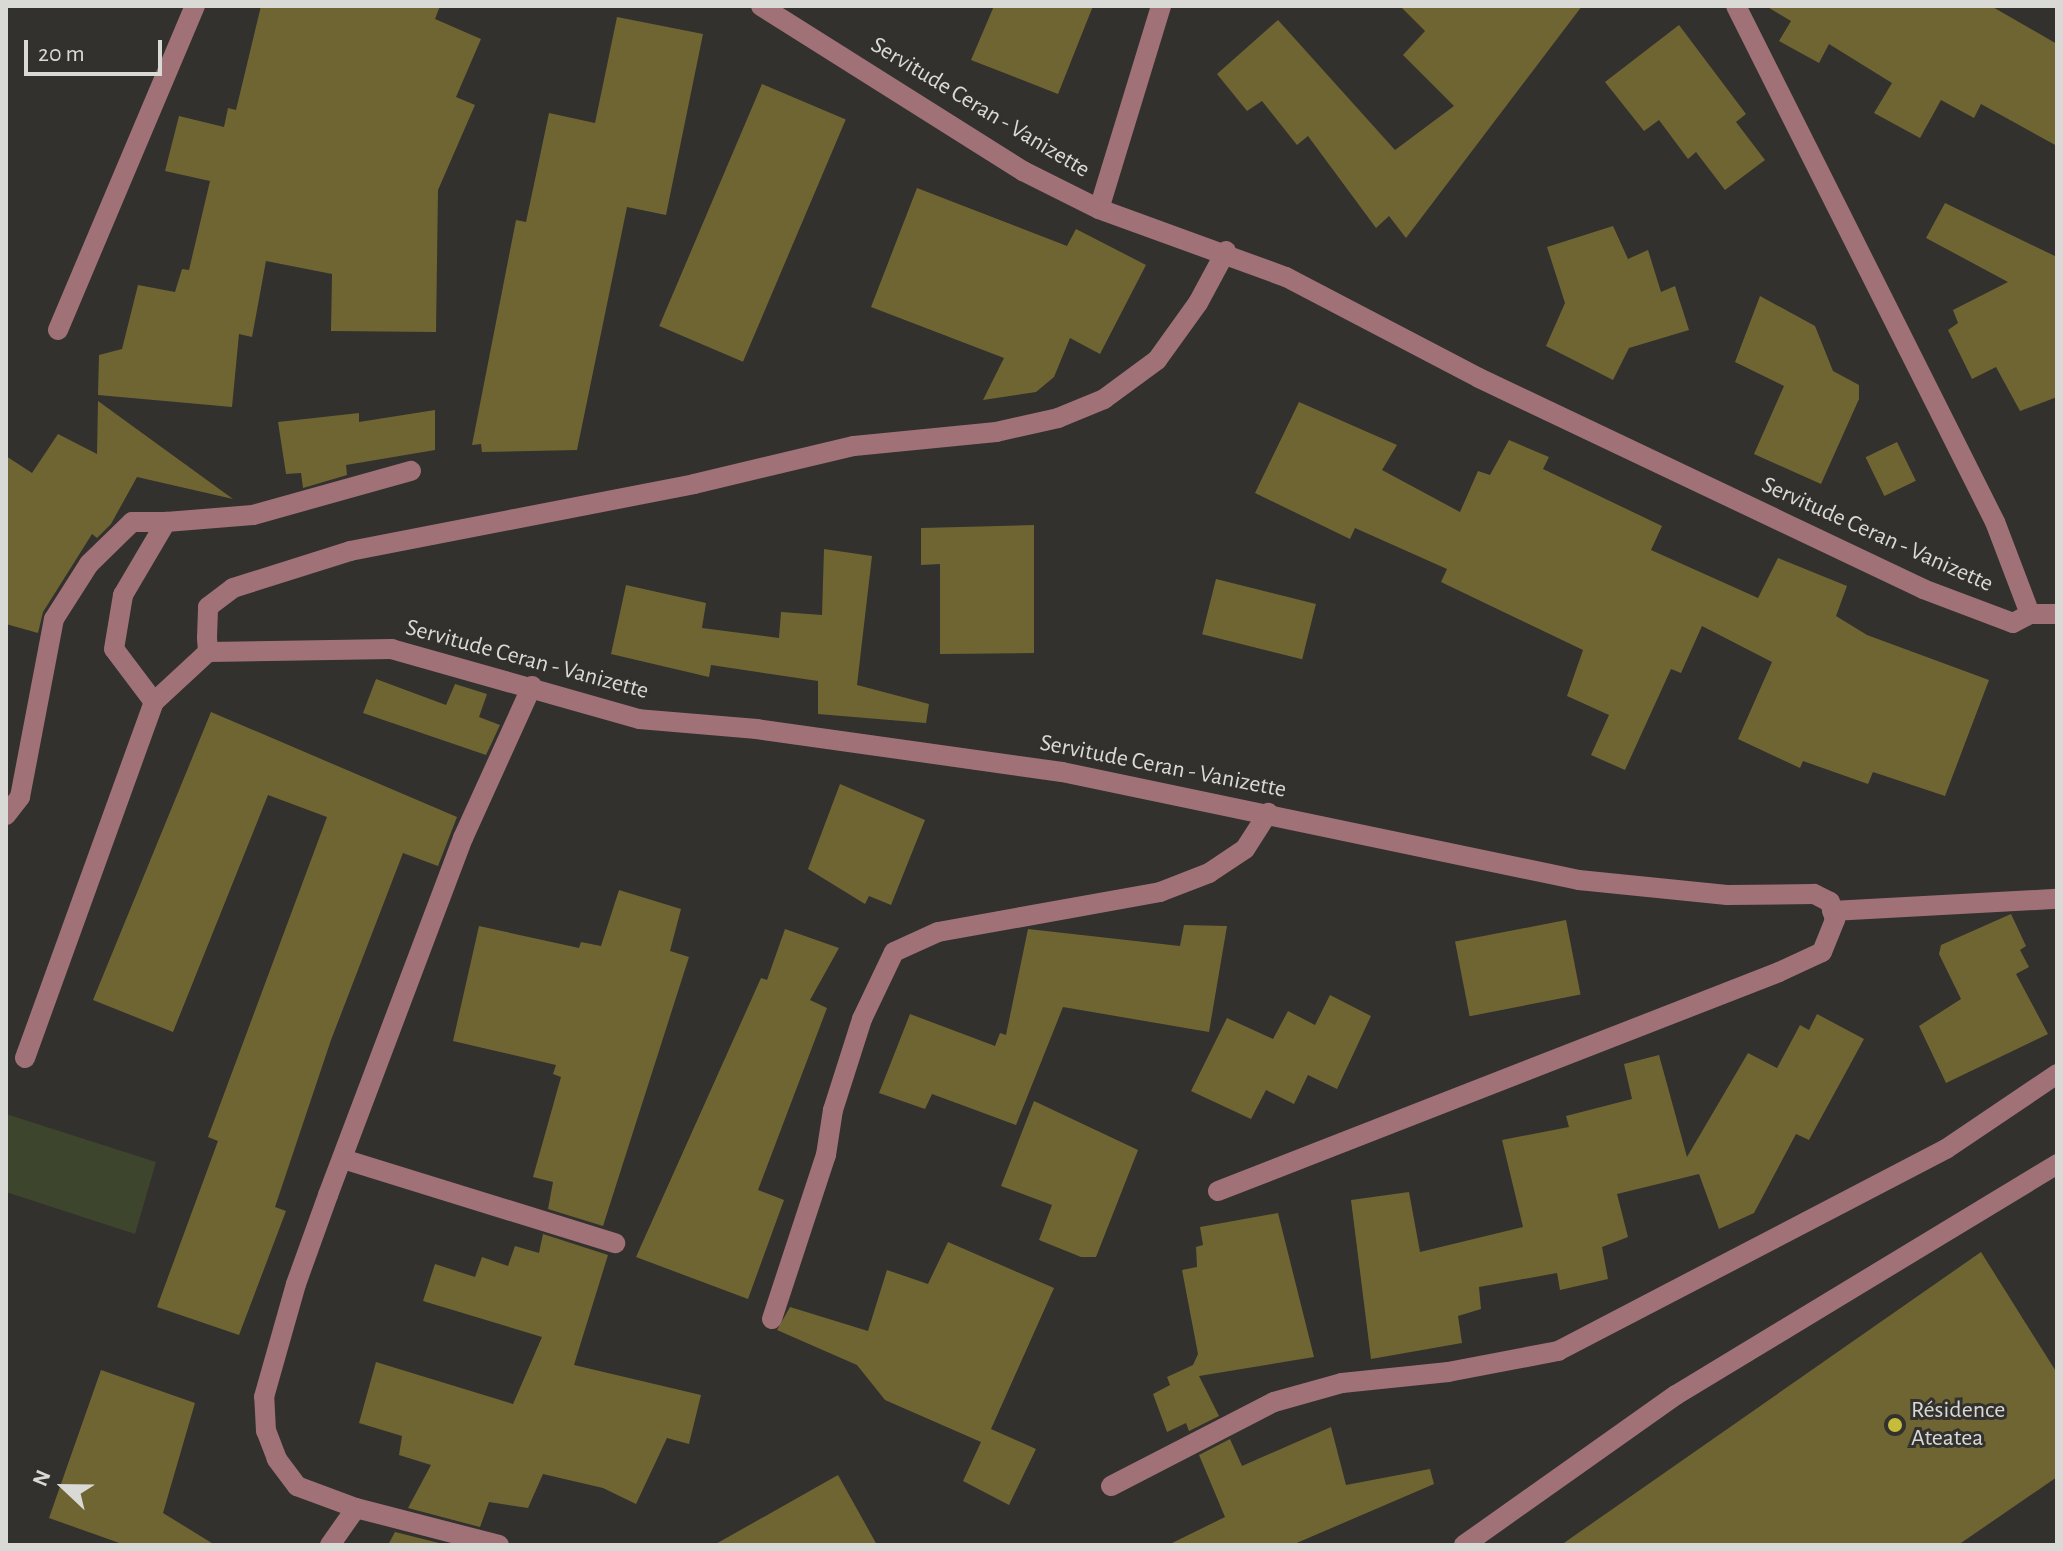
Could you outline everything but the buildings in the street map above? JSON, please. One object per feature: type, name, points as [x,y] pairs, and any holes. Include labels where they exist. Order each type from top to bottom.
[{"type":"street","points":[[58,330],[195,6]]},
{"type":"street","name":"Servitude Ceran - Vanizette","points":[[761,6],[1023,171],[1099,209],[1226,251],[1923,589],[2013,623],[2030,614],[1957,441],[1736,6]]},
{"type":"street","points":[[1099,209],[1161,6]]},
{"type":"street","points":[[25,1058],[116,819],[154,702],[208,652],[208,607],[233,588],[350,551],[694,484],[854,446],[996,432],[1104,399],[1157,360],[1198,303],[1226,251]]},
{"type":"street","points":[[6,815],[20,797],[54,619],[89,564],[132,522],[253,515],[411,471]]},
{"type":"street","points":[[154,702],[114,649],[123,595],[166,522]]},
{"type":"street","points":[[2030,614],[2057,614]]},
{"type":"street","name":"Servitude Ceran - Vanizette","points":[[208,652],[392,649],[532,686],[639,719],[757,729],[1062,772],[1268,813],[1407,847],[1579,880],[1727,895],[1814,894],[1830,902],[1832,911]]},
{"type":"street","points":[[499,1545],[356,1508],[297,1486],[277,1459],[266,1431],[264,1397],[296,1284],[463,838],[532,686]]},
{"type":"street","points":[[772,1319],[826,1155],[833,1110],[862,1019],[894,952],[938,932],[1160,892],[1209,873],[1245,849],[1268,813]]},
{"type":"street","points":[[1218,1191],[1733,990],[1822,952],[1835,920],[1832,911],[2057,899]]},
{"type":"street","points":[[1111,1486],[1274,1402],[1342,1383],[1506,1363],[1558,1351],[1946,1149],[2057,1074]]},
{"type":"street","points":[[343,1159],[615,1243]]},
{"type":"street","points":[[1464,1545],[1676,1395],[2057,1164]]},
{"type":"street","points":[[330,1545],[356,1508]]},
{"type":"green space","points":[[6,1114],[156,1162],[135,1234],[6,1192]]},
{"type":"place","name":"Résidence Ateatea","points":[[1895,1425]]}]
